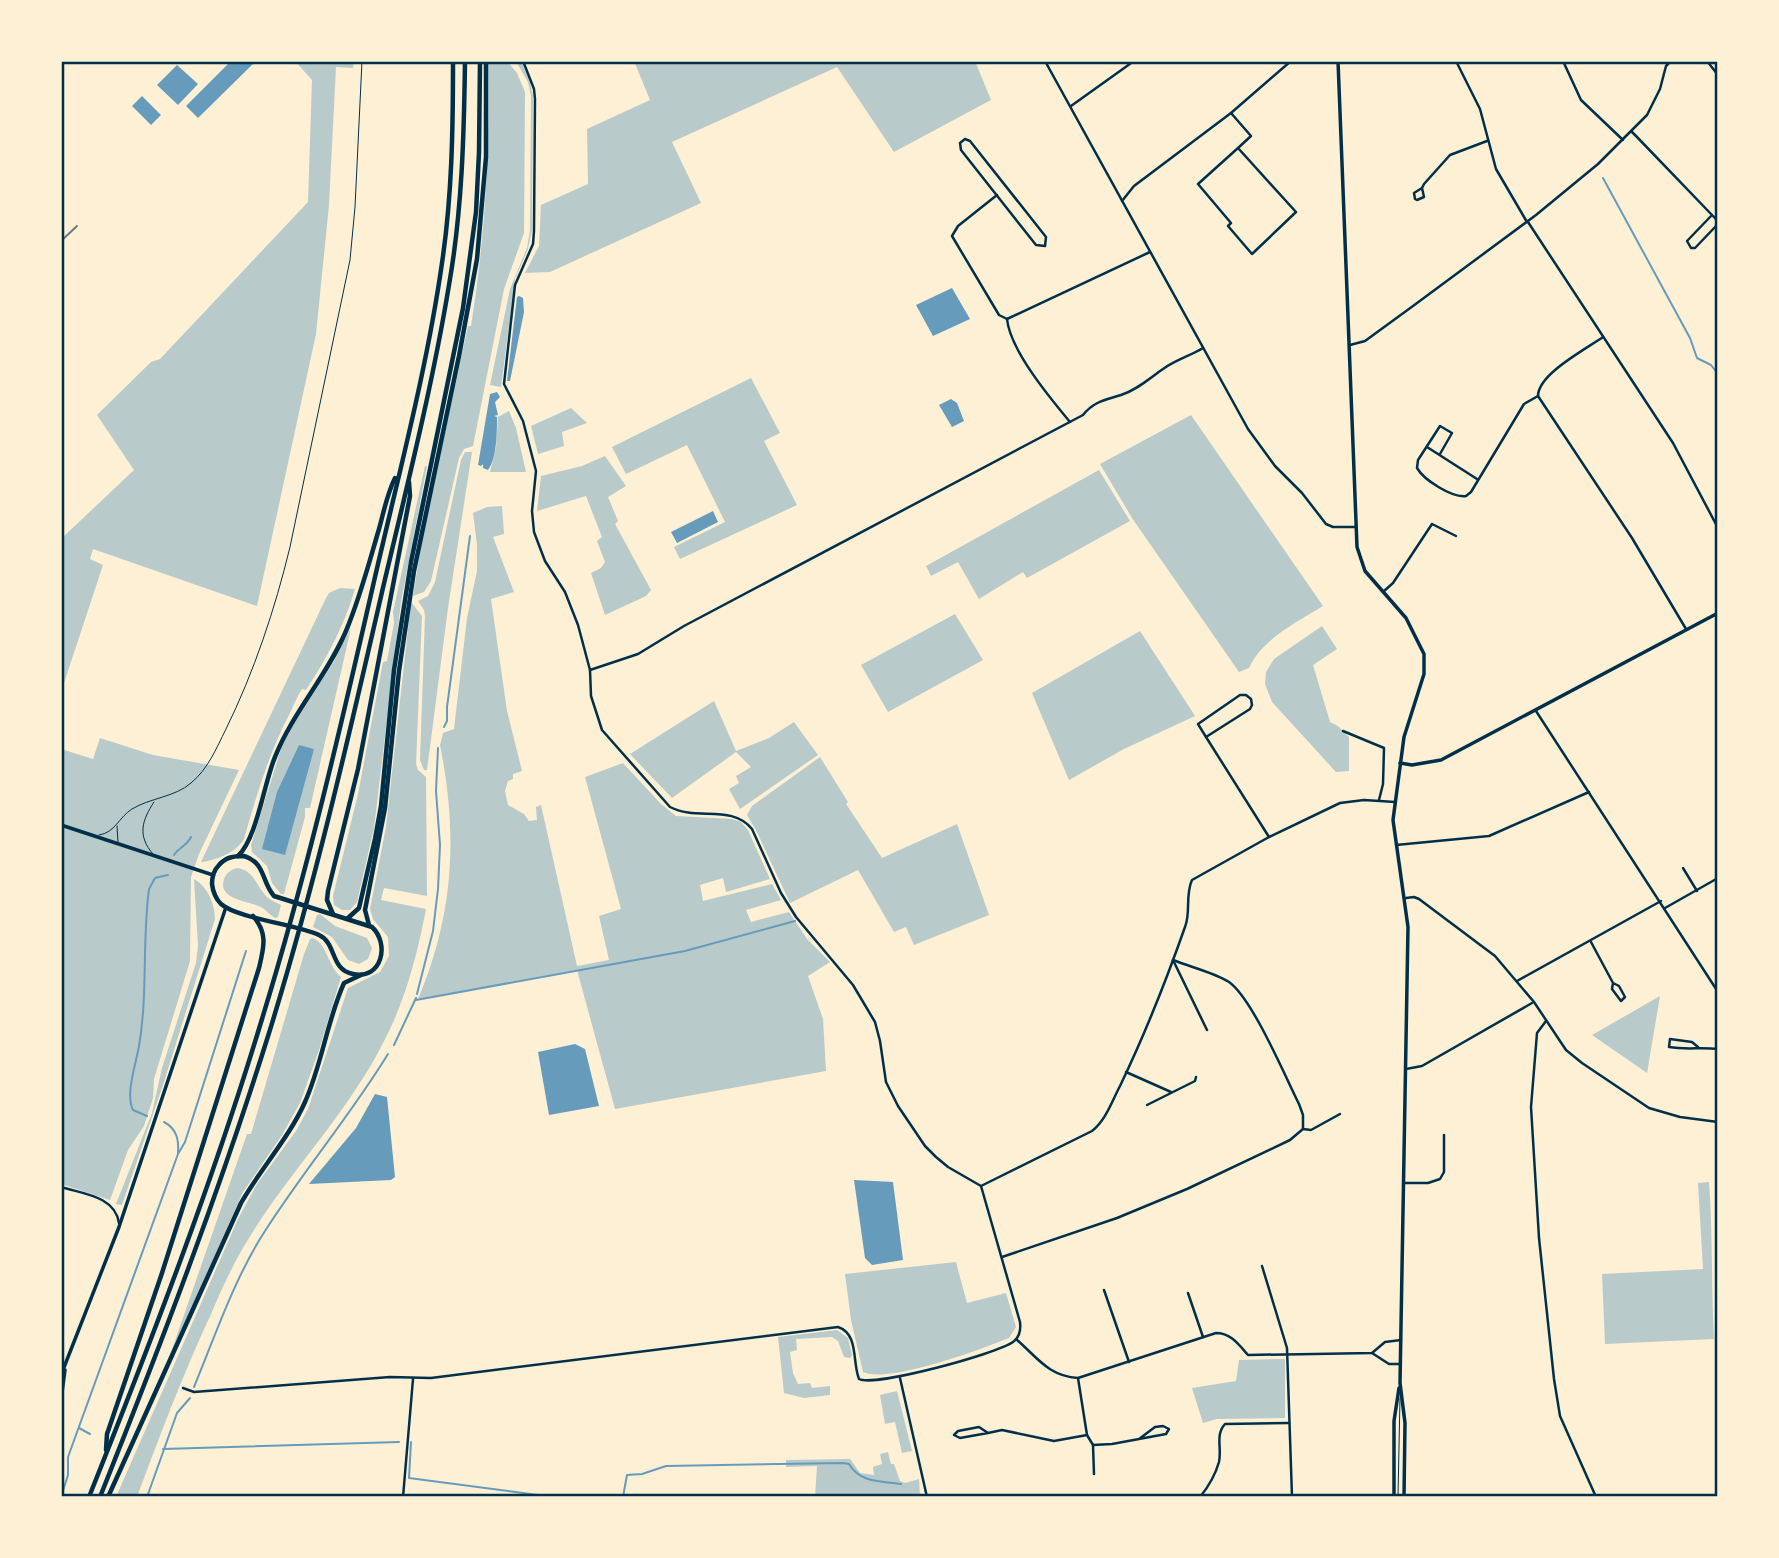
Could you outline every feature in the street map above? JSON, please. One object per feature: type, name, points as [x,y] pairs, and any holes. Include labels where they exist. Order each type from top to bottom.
[{"type":"highway","points":[[89,1497],[185,1249],[263,1017],[330,775],[428,342],[442,261],[452,159],[453,61]]},
{"type":"highway","points":[[100,1497],[195,1253],[276,1007],[323,841],[409,474],[450,284],[462,161],[465,61]]},
{"type":"highway","points":[[348,918],[359,908],[375,839],[394,670],[408,575],[467,282],[476,212],[480,61]]},
{"type":"highway","points":[[369,925],[365,910],[385,808],[408,604],[460,356],[477,259],[485,157],[486,61]]},
{"type":"highway","points":[[361,975],[350,974],[338,966],[324,938],[226,907],[216,898],[213,875],[221,862],[238,856],[247,846],[265,786],[285,735],[337,652],[365,577],[389,492],[399,471]]},
{"type":"highway","points":[[333,914],[327,900],[328,891],[358,769],[410,496],[409,474]]},
{"type":"highway","points":[[108,1497],[241,1203],[289,1131],[304,1103],[344,983],[377,966],[383,950],[379,933],[369,925],[280,898],[269,891],[265,876],[256,861],[238,856]]},
{"type":"highway","points":[[106,1453],[107,1434],[179,1222],[259,968],[265,940],[260,924],[253,916]]},
{"type":"main road","points":[[1338,61],[1356,527],[1360,562],[1406,618],[1424,654],[1424,674],[1404,737],[1392,828],[1406,898],[1408,927],[1400,1364],[1405,1423],[1404,1497]]},
{"type":"main road","points":[[1400,763],[1412,765],[1441,760],[1718,613]]},
{"type":"main road","points":[[61,825],[213,875]]},
{"type":"main road","points":[[61,1400],[66,1368],[119,1227],[226,907]]},
{"type":"main road","points":[[61,1375],[66,1368]]},
{"type":"main road","points":[[1396,1497],[1394,1421],[1400,1383]]},
{"type":"street","points":[[183,1388],[194,1392],[390,1377],[413,1379],[838,1327],[851,1338],[859,1379],[865,1382],[889,1377],[900,1378],[951,1364],[1008,1345],[1019,1334],[1020,1322],[981,1186],[936,1157],[905,1117],[886,1082],[875,1022],[853,985],[788,904],[752,829],[746,821],[734,816],[680,812],[670,807],[603,730],[591,696],[590,670],[578,625],[565,592],[545,561],[534,532],[532,511],[536,471],[523,421],[504,384],[515,285],[533,244],[534,231],[535,99],[523,61]]},
{"type":"street","points":[[1045,61],[1244,422],[1275,466],[1302,493],[1326,524],[1334,527],[1356,527]]},
{"type":"street","points":[[1069,106],[1134,61]]},
{"type":"street","points":[[1122,201],[1134,186],[1231,113],[1291,61]]},
{"type":"street","points":[[1457,61],[1480,109],[1496,169],[1527,222],[1673,443],[1718,528]]},
{"type":"street","points":[[1563,61],[1581,100],[1623,140]]},
{"type":"street","points":[[1349,345],[1365,341],[1527,222],[1632,132],[1654,106],[1661,89],[1664,61]]},
{"type":"street","points":[[1665,66],[1671,61]]},
{"type":"street","points":[[1707,61],[1718,75]]},
{"type":"street","points":[[1231,113],[1251,136],[1198,184],[1231,223],[1227,226],[1252,254],[1296,212],[1238,148]]},
{"type":"street","points":[[1632,132],[1717,220],[1717,225],[1695,248],[1691,248],[1687,241],[1712,215]]},
{"type":"street","points":[[961,140],[970,141],[1046,237],[1045,246],[1036,245],[997,195],[961,150],[961,140]]},
{"type":"street","points":[[1422,188],[1450,155],[1487,141]]},
{"type":"street","points":[[997,195],[955,228],[952,236],[999,315],[1007,319]]},
{"type":"street","points":[[1007,319],[1150,252]]},
{"type":"street","points":[[1007,319],[1008,331],[1040,385],[1070,422]]},
{"type":"street","points":[[1603,337],[1553,372],[1538,389],[1538,396],[1632,538],[1686,631]]},
{"type":"street","points":[[590,670],[638,654],[684,626],[1083,415],[1089,408],[1111,397],[1121,396],[1203,348]]},
{"type":"street","points":[[1440,454],[1452,433],[1440,426],[1418,460],[1417,468],[1422,475],[1454,495],[1462,497],[1469,494],[1524,404],[1538,396]]},
{"type":"street","points":[[1427,447],[1478,479]]},
{"type":"street","points":[[1383,592],[1393,583],[1432,524],[1456,536]]},
{"type":"street","points":[[1206,737],[1250,709],[1252,702],[1248,696],[1240,695],[1198,724],[1206,737],[1269,837]]},
{"type":"street","points":[[1536,711],[1718,992]]},
{"type":"street","points":[[1343,731],[1384,748],[1383,784],[1379,800]]},
{"type":"street","points":[[1395,845],[1489,836],[1589,792]]},
{"type":"street","points":[[981,1186],[1093,1131],[1103,1119],[1126,1072],[1173,960],[1187,921],[1189,885],[1192,880],[1269,837],[1340,803],[1379,800],[1395,802]]},
{"type":"street","points":[[1683,868],[1697,891]]},
{"type":"street","points":[[1665,908],[1718,878]]},
{"type":"street","points":[[1406,898],[1416,897],[1483,945],[1534,1002],[1566,1050],[1649,1108],[1680,1117],[1718,1122]]},
{"type":"street","points":[[1517,981],[1661,901]]},
{"type":"street","points":[[1591,942],[1613,983],[1619,986],[1625,997],[1621,1002],[1612,989],[1613,983]]},
{"type":"street","points":[[1173,960],[1207,1031]]},
{"type":"street","points":[[1173,960],[1228,981],[1240,993],[1256,1018],[1299,1104],[1303,1115],[1303,1129]]},
{"type":"street","points":[[1406,1069],[1422,1066],[1534,1002]]},
{"type":"street","points":[[1546,1021],[1537,1033],[1531,1107],[1539,1238],[1560,1416],[1596,1497]]},
{"type":"street","points":[[1698,1047],[1692,1042],[1670,1039],[1669,1047],[1691,1050],[1698,1047],[1718,1049]]},
{"type":"street","points":[[1126,1072],[1172,1092]]},
{"type":"street","points":[[1147,1105],[1195,1081],[1196,1077]]},
{"type":"street","points":[[1002,1258],[1117,1218],[1187,1189],[1290,1140],[1303,1129],[1311,1130],[1340,1114]]},
{"type":"street","points":[[1404,1183],[1428,1183],[1440,1179],[1444,1172],[1444,1135]]},
{"type":"street","points":[[61,1187],[104,1200],[113,1207],[119,1227]]},
{"type":"street","points":[[1262,1266],[1279,1318],[1287,1356],[1292,1497]]},
{"type":"street","points":[[1104,1290],[1129,1362]]},
{"type":"street","points":[[1188,1293],[1203,1337]]},
{"type":"street","points":[[1016,1339],[1046,1368],[1058,1375],[1078,1378],[1221,1333],[1234,1339],[1248,1355],[1372,1353],[1389,1364],[1400,1364]]},
{"type":"street","points":[[1372,1353],[1385,1342],[1401,1340]]},
{"type":"street","points":[[900,1378],[928,1497]]},
{"type":"street","points":[[1078,1378],[1087,1434],[1093,1445],[1094,1474]]},
{"type":"street","points":[[403,1497],[413,1379]]},
{"type":"street","points":[[1200,1497],[1214,1476],[1219,1459],[1219,1433],[1226,1424],[1289,1423]]},
{"type":"street","points":[[1093,1445],[1104,1445],[1139,1439],[1166,1434],[1169,1429],[1163,1426],[1155,1427],[1139,1439]]},
{"type":"street","points":[[988,1433],[979,1427],[958,1431],[954,1435],[960,1438],[988,1433],[1002,1430],[1054,1441],[1087,1434]]},
{"type":"lane","points":[[95,836],[112,831],[132,810],[188,786],[200,776],[211,760],[257,655],[279,592],[350,260],[362,61]]},
{"type":"lane","points":[[155,800],[146,814],[142,830],[145,842],[156,856]]},
{"type":"lane","points":[[117,824],[116,838],[119,844]]},
{"type":"shaded area","points":[[295,61],[354,61],[353,68],[336,67],[329,205],[316,334],[257,606],[93,549],[90,559],[103,565],[61,692],[61,539],[134,470],[97,415],[151,362],[160,359],[308,202],[312,80]]},
{"type":"shaded area","points":[[488,61],[507,61],[517,73],[525,92],[524,233],[504,289],[473,446],[464,449],[459,458],[431,581],[424,592],[413,596],[423,534],[468,326],[471,326],[476,293],[486,194]]},
{"type":"shaded area","points":[[521,61],[533,96],[532,230],[528,249],[515,279],[501,387],[490,385],[510,289],[527,248],[530,230],[531,96],[528,82],[517,63]]},
{"type":"shaded area","points":[[634,61],[975,61],[991,100],[894,152],[837,67],[672,142],[701,203],[550,272],[525,273],[539,246],[541,205],[588,184],[587,129],[650,100]]},
{"type":"shaded area","points":[[751,378],[780,433],[764,441],[797,505],[680,559],[674,547],[725,522],[687,445],[626,474],[612,447]]},
{"type":"shaded area","points":[[571,408],[587,423],[562,432],[564,446],[538,454],[531,426]]},
{"type":"shaded area","points":[[509,411],[516,428],[526,472],[490,472],[496,448],[498,417]]},
{"type":"shaded area","points":[[1191,415],[1323,606],[1271,640],[1262,648],[1249,668],[1239,672],[1132,518],[1100,464]]},
{"type":"shaded area","points":[[465,452],[472,452],[427,770],[424,770],[420,760],[425,616],[418,601],[428,596],[435,582]]},
{"type":"shaded area","points":[[605,456],[626,486],[608,497],[618,521],[615,524],[651,590],[646,596],[605,615],[591,573],[601,568],[605,562],[597,541],[602,537],[586,496],[537,511],[541,476],[582,466]]},
{"type":"shaded area","points":[[425,466],[401,602],[374,828],[357,902],[350,910],[342,910],[334,905],[333,896],[358,794],[383,662],[387,661],[394,623],[393,612]]},
{"type":"shaded area","points":[[1099,470],[1130,521],[1027,578],[1023,572],[979,599],[958,562],[931,576],[926,566]]},
{"type":"shaded area","points":[[502,506],[504,534],[493,537],[514,592],[491,599],[507,711],[522,771],[513,774],[513,779],[508,781],[505,791],[508,805],[524,814],[529,821],[537,820],[536,807],[541,805],[577,966],[609,960],[599,916],[621,909],[585,777],[623,763],[661,804],[676,816],[732,819],[741,822],[748,830],[770,879],[726,892],[723,878],[700,885],[703,901],[772,884],[781,900],[746,910],[751,922],[789,912],[807,939],[830,962],[808,976],[823,1019],[826,1071],[615,1109],[577,970],[418,999],[430,967],[446,905],[449,811],[440,745],[443,733],[454,729],[467,618],[477,571],[473,513],[487,507]]},
{"type":"shaded area","points":[[340,588],[355,589],[346,616],[328,654],[306,690],[302,689],[300,692],[274,747],[244,839],[225,855],[201,862],[326,598],[329,593]]},
{"type":"shaded area","points":[[411,602],[422,616],[416,764],[426,777],[427,896],[384,888],[381,900],[426,909],[409,979],[390,1029],[368,1071],[265,1213],[233,1266],[181,1382],[137,1497],[116,1497],[238,1219],[257,1184],[296,1131],[308,1109],[348,988],[380,972],[389,956],[388,937],[373,919],[370,909],[386,827]]},
{"type":"shaded area","points":[[955,614],[983,660],[888,712],[861,665]]},
{"type":"shaded area","points":[[1322,626],[1337,649],[1313,665],[1330,722],[1349,737],[1349,771],[1336,772],[1272,702],[1265,684],[1266,672],[1274,659]]},
{"type":"shaded area","points":[[351,628],[310,808],[305,808],[305,817],[284,894],[281,894],[272,883],[267,866],[252,852],[251,845],[281,749]]},
{"type":"shaded area","points":[[1140,631],[1195,716],[1124,749],[1069,780],[1032,693]]},
{"type":"shaded area","points":[[714,701],[736,751],[769,738],[794,722],[818,755],[740,809],[729,789],[739,783],[736,776],[751,767],[736,752],[672,798],[630,754]]},
{"type":"shaded area","points":[[100,738],[153,755],[239,770],[199,854],[191,877],[190,961],[154,1079],[153,1098],[144,1126],[128,1150],[110,1200],[61,1184],[61,749],[93,759]]},
{"type":"shaded area","points":[[820,757],[848,802],[846,804],[882,858],[957,824],[989,915],[914,945],[906,927],[894,932],[858,870],[790,903],[747,815],[752,806]]},
{"type":"shaded area","points":[[237,868],[247,872],[270,900],[281,905],[278,917],[275,918],[261,907],[229,896],[223,886],[224,879],[229,872]]},
{"type":"shaded area","points":[[194,879],[203,886],[209,896],[215,919],[163,1085],[122,1205],[116,1204],[152,1113],[162,1068],[196,963],[198,946]]},
{"type":"shaded area","points":[[320,914],[335,926],[367,938],[372,948],[368,959],[359,964],[348,960],[332,937],[313,927],[317,915]]},
{"type":"shaded area","points":[[313,938],[322,945],[341,977],[319,1050],[300,1103],[282,1135],[243,1192],[169,1358],[247,1134],[251,1134],[304,954],[310,939]]},
{"type":"shaded area","points":[[1660,996],[1647,1073],[1592,1035]]},
{"type":"shaded area","points":[[1709,1182],[1714,1339],[1605,1344],[1602,1274],[1703,1269],[1698,1183]]},
{"type":"shaded area","points":[[956,1262],[967,1303],[1006,1293],[1016,1327],[1009,1338],[958,1357],[913,1369],[893,1373],[863,1372],[851,1320],[845,1274]]},
{"type":"shaded area","points":[[837,1330],[848,1338],[852,1355],[850,1358],[844,1357],[838,1341],[832,1337],[796,1339],[797,1350],[790,1352],[793,1373],[798,1384],[810,1383],[812,1388],[830,1386],[830,1395],[804,1398],[784,1393],[778,1337]]},
{"type":"shaded area","points":[[1285,1359],[1285,1418],[1217,1419],[1203,1423],[1192,1388],[1236,1381],[1239,1360]]},
{"type":"shaded area","points":[[897,1391],[912,1451],[902,1453],[895,1422],[885,1424],[880,1395]]},
{"type":"shaded area","points":[[888,1452],[900,1481],[905,1483],[919,1479],[920,1497],[815,1497],[817,1466],[786,1467],[786,1460],[850,1459],[860,1473],[874,1475],[873,1467],[882,1464],[880,1454]]},
{"type":"water","points":[[231,61],[256,61],[198,118],[186,106]]},
{"type":"water","points":[[177,65],[198,84],[178,105],[157,85]]},
{"type":"water","points":[[142,96],[161,115],[151,125],[132,106]]},
{"type":"water","points":[[952,288],[970,319],[933,336],[916,305]]},
{"type":"water","points":[[517,297],[523,298],[524,312],[510,381],[507,381]]},
{"type":"water","points":[[497,392],[500,397],[495,402],[498,415],[494,416],[497,417],[496,445],[488,470],[483,468],[483,464],[478,465],[490,394]]},
{"type":"water","points":[[951,399],[957,403],[964,421],[952,427],[939,405]]},
{"type":"water","points":[[713,511],[718,522],[677,543],[671,532]]},
{"type":"water","points":[[299,745],[314,749],[285,855],[262,849],[277,792]]},
{"type":"water","points":[[575,1044],[585,1049],[599,1106],[549,1115],[538,1052]]},
{"type":"water","points":[[375,1094],[387,1097],[395,1177],[391,1180],[309,1184],[356,1128]]},
{"type":"water","points":[[854,1180],[893,1182],[903,1260],[872,1265],[865,1258]]},
{"type":"waterway","points":[[1603,178],[1690,338],[1697,358],[1711,365],[1718,374]]},
{"type":"waterway","points":[[444,727],[447,721],[470,536]]},
{"type":"waterway","points":[[417,994],[433,931],[438,889],[438,748]]},
{"type":"waterway","points":[[174,855],[191,837]]},
{"type":"waterway","points":[[147,1116],[133,1110],[130,1096],[142,1026],[149,889],[155,878],[168,875]]},
{"type":"waterway","points":[[416,1000],[685,951],[795,921]]},
{"type":"waterway","points":[[61,1497],[68,1475],[68,1457],[178,1154],[185,1142],[246,951]]},
{"type":"waterway","points":[[394,1045],[416,998]]},
{"type":"waterway","points":[[194,1387],[226,1307],[254,1249],[388,1054]]},
{"type":"waterway","points":[[164,1122],[176,1135],[178,1153]]},
{"type":"waterway","points":[[147,1497],[177,1413],[190,1398]]},
{"type":"waterway","points":[[79,1428],[90,1434]]},
{"type":"waterway","points":[[163,1449],[399,1442]]},
{"type":"waterway","points":[[411,1442],[409,1478],[553,1497]]},
{"type":"waterway","points":[[623,1497],[627,1475],[642,1474],[666,1466],[843,1463],[849,1464],[865,1478],[901,1484]]},
{"type":"railway","points":[[61,241],[77,226]]}]
